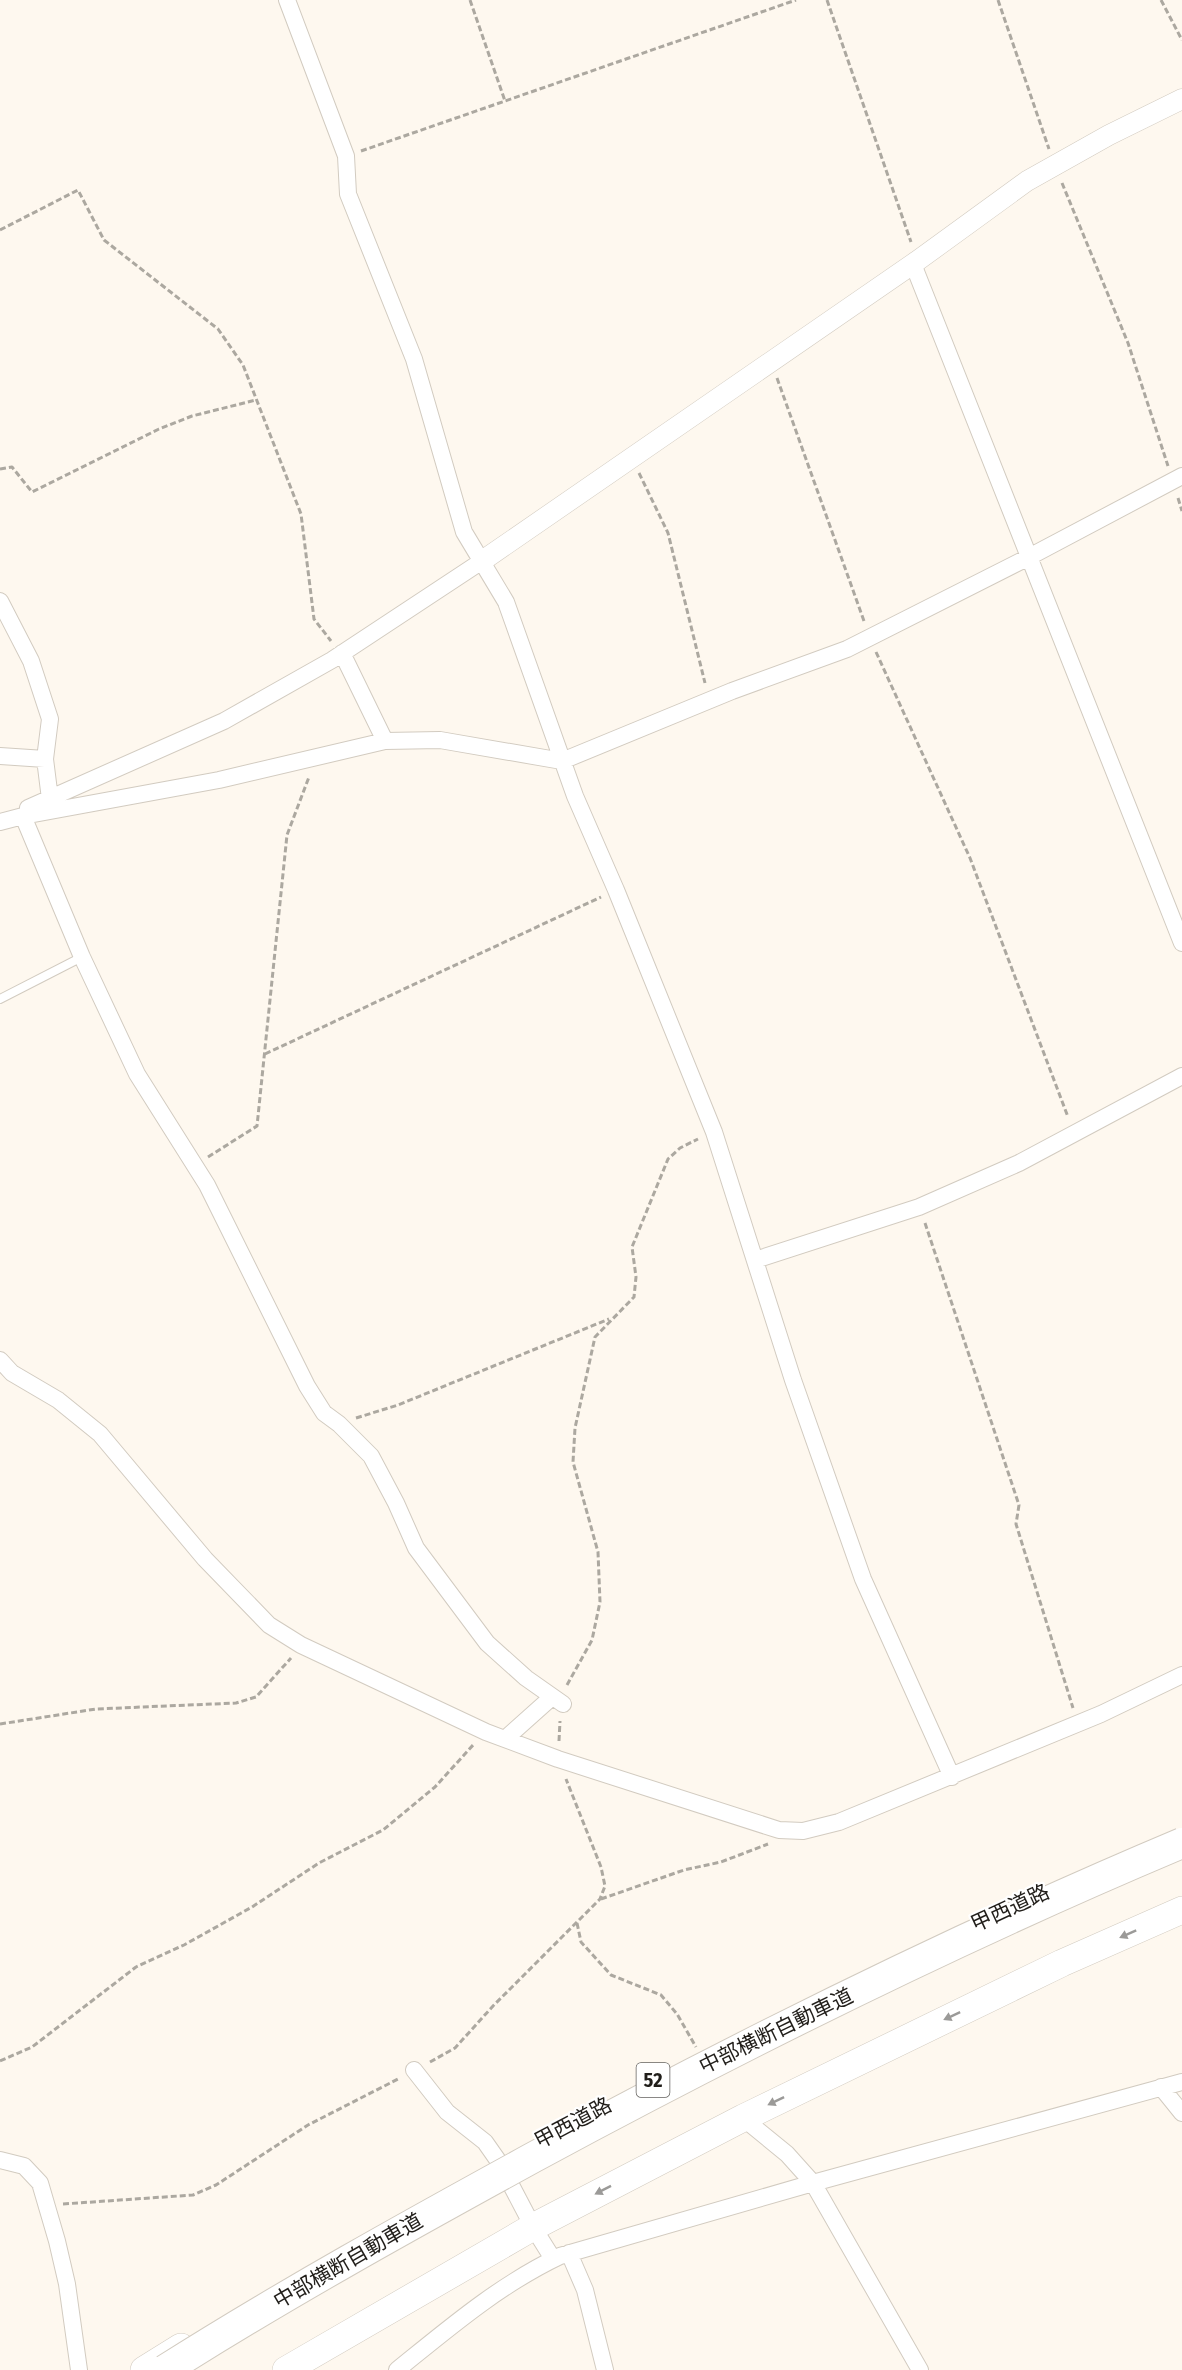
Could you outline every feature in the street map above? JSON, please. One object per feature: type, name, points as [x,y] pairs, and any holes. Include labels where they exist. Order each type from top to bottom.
[{"type":"highway","name":"甲西道路","points":[[144,2370],[224,2321],[499,2162],[701,2055],[888,1965],[1182,1829]]},
{"type":"highway","name":"中部横断自動車道","points":[[165,2370],[416,2222],[676,2080],[899,1971],[1182,1843]]},
{"type":"highway","name":"中部横断自動車道","points":[[191,2370],[418,2238],[683,2094],[916,1980],[1131,1880],[1182,1859]]},
{"type":"highway","points":[[286,2370],[533,2227],[743,2118],[1062,1963],[1182,1910]]},
{"type":"street","points":[[287,0],[346,156],[348,194],[414,359],[464,532],[506,602],[575,796],[616,890],[714,1132],[793,1380],[863,1579],[952,1777]]},
{"type":"street","points":[[0,822],[23,816],[51,804],[224,721],[342,653],[482,561],[915,263],[1027,181],[1109,135],[1182,99]]},
{"type":"street","points":[[915,263],[1182,943]]},
{"type":"street","points":[[0,822],[51,804],[219,780],[385,741],[440,740],[562,760],[709,700],[847,649],[1029,557],[1177,478]]},
{"type":"street","points":[[0,601],[31,661],[50,718],[45,759],[51,804]]},
{"type":"street","points":[[342,653],[385,741]]},
{"type":"street","points":[[0,756],[45,759]]},
{"type":"street","points":[[23,816],[82,957],[137,1074],[207,1185],[307,1386],[324,1413],[339,1424],[371,1456],[396,1503],[416,1548],[487,1643],[526,1678],[557,1701],[505,1739]]},
{"type":"street","points":[[755,1260],[919,1207],[1019,1162],[1182,1076]]},
{"type":"street","points":[[0,1360],[12,1373],[58,1400],[100,1434],[205,1559],[269,1625],[301,1645],[486,1732],[558,1759],[780,1830],[803,1831],[839,1822],[1078,1724],[1182,1675]]},
{"type":"street","points":[[414,2070],[447,2112],[486,2142],[553,2259]]},
{"type":"street","points":[[397,2370],[474,2308],[510,2283],[553,2259],[569,2253],[813,2183],[1182,2082]]},
{"type":"street","points":[[1161,2087],[1182,2113]]},
{"type":"street","points":[[743,2118],[787,2154],[813,2183],[920,2370]]},
{"type":"street","points":[[0,2160],[24,2166],[40,2182],[67,2284],[79,2370]]},
{"type":"street","points":[[569,2253],[585,2290],[605,2370]]},
{"type":"lane","points":[[0,999],[82,957]]},
{"type":"path","points":[[470,0],[505,101]]},
{"type":"path","points":[[346,156],[796,0]]},
{"type":"path","points":[[827,0],[915,263]]},
{"type":"path","points":[[998,0],[1055,165],[1128,343],[1177,478]]},
{"type":"path","points":[[1161,0],[1182,40]]},
{"type":"path","points":[[0,230],[78,190],[104,240],[218,329],[243,365],[301,514],[314,620],[342,653]]},
{"type":"path","points":[[771,362],[870,637],[970,858],[1074,1132]]},
{"type":"path","points":[[0,468],[12,467],[32,492],[159,429],[192,416],[256,400]]},
{"type":"path","points":[[631,458],[668,532],[709,700]]},
{"type":"path","points":[[195,1166],[258,1126],[287,835],[316,759]]},
{"type":"path","points":[[265,1054],[616,890]]},
{"type":"path","points":[[46,2205],[193,2195],[216,2185],[308,2125],[455,2048],[493,2006],[600,1899],[605,1886],[601,1867],[558,1759],[557,1701],[592,1640],[600,1602],[598,1552],[573,1462],[575,1428],[595,1337],[611,1318],[634,1297],[636,1277],[632,1247],[668,1159],[680,1148],[714,1132]]},
{"type":"path","points":[[919,1207],[1019,1505],[1016,1524],[1078,1724]]},
{"type":"path","points":[[339,1424],[398,1405],[611,1318]]},
{"type":"path","points":[[0,1724],[96,1709],[236,1703],[256,1697],[275,1678],[301,1645]]},
{"type":"path","points":[[0,2061],[32,2047],[135,1967],[184,1945],[233,1918],[319,1863],[383,1830],[435,1787],[486,1732]]},
{"type":"path","points":[[600,1899],[684,1870],[721,1862],[803,1831]]},
{"type":"path","points":[[577,1923],[581,1942],[611,1975],[660,1995],[677,2014],[701,2055]]}]
